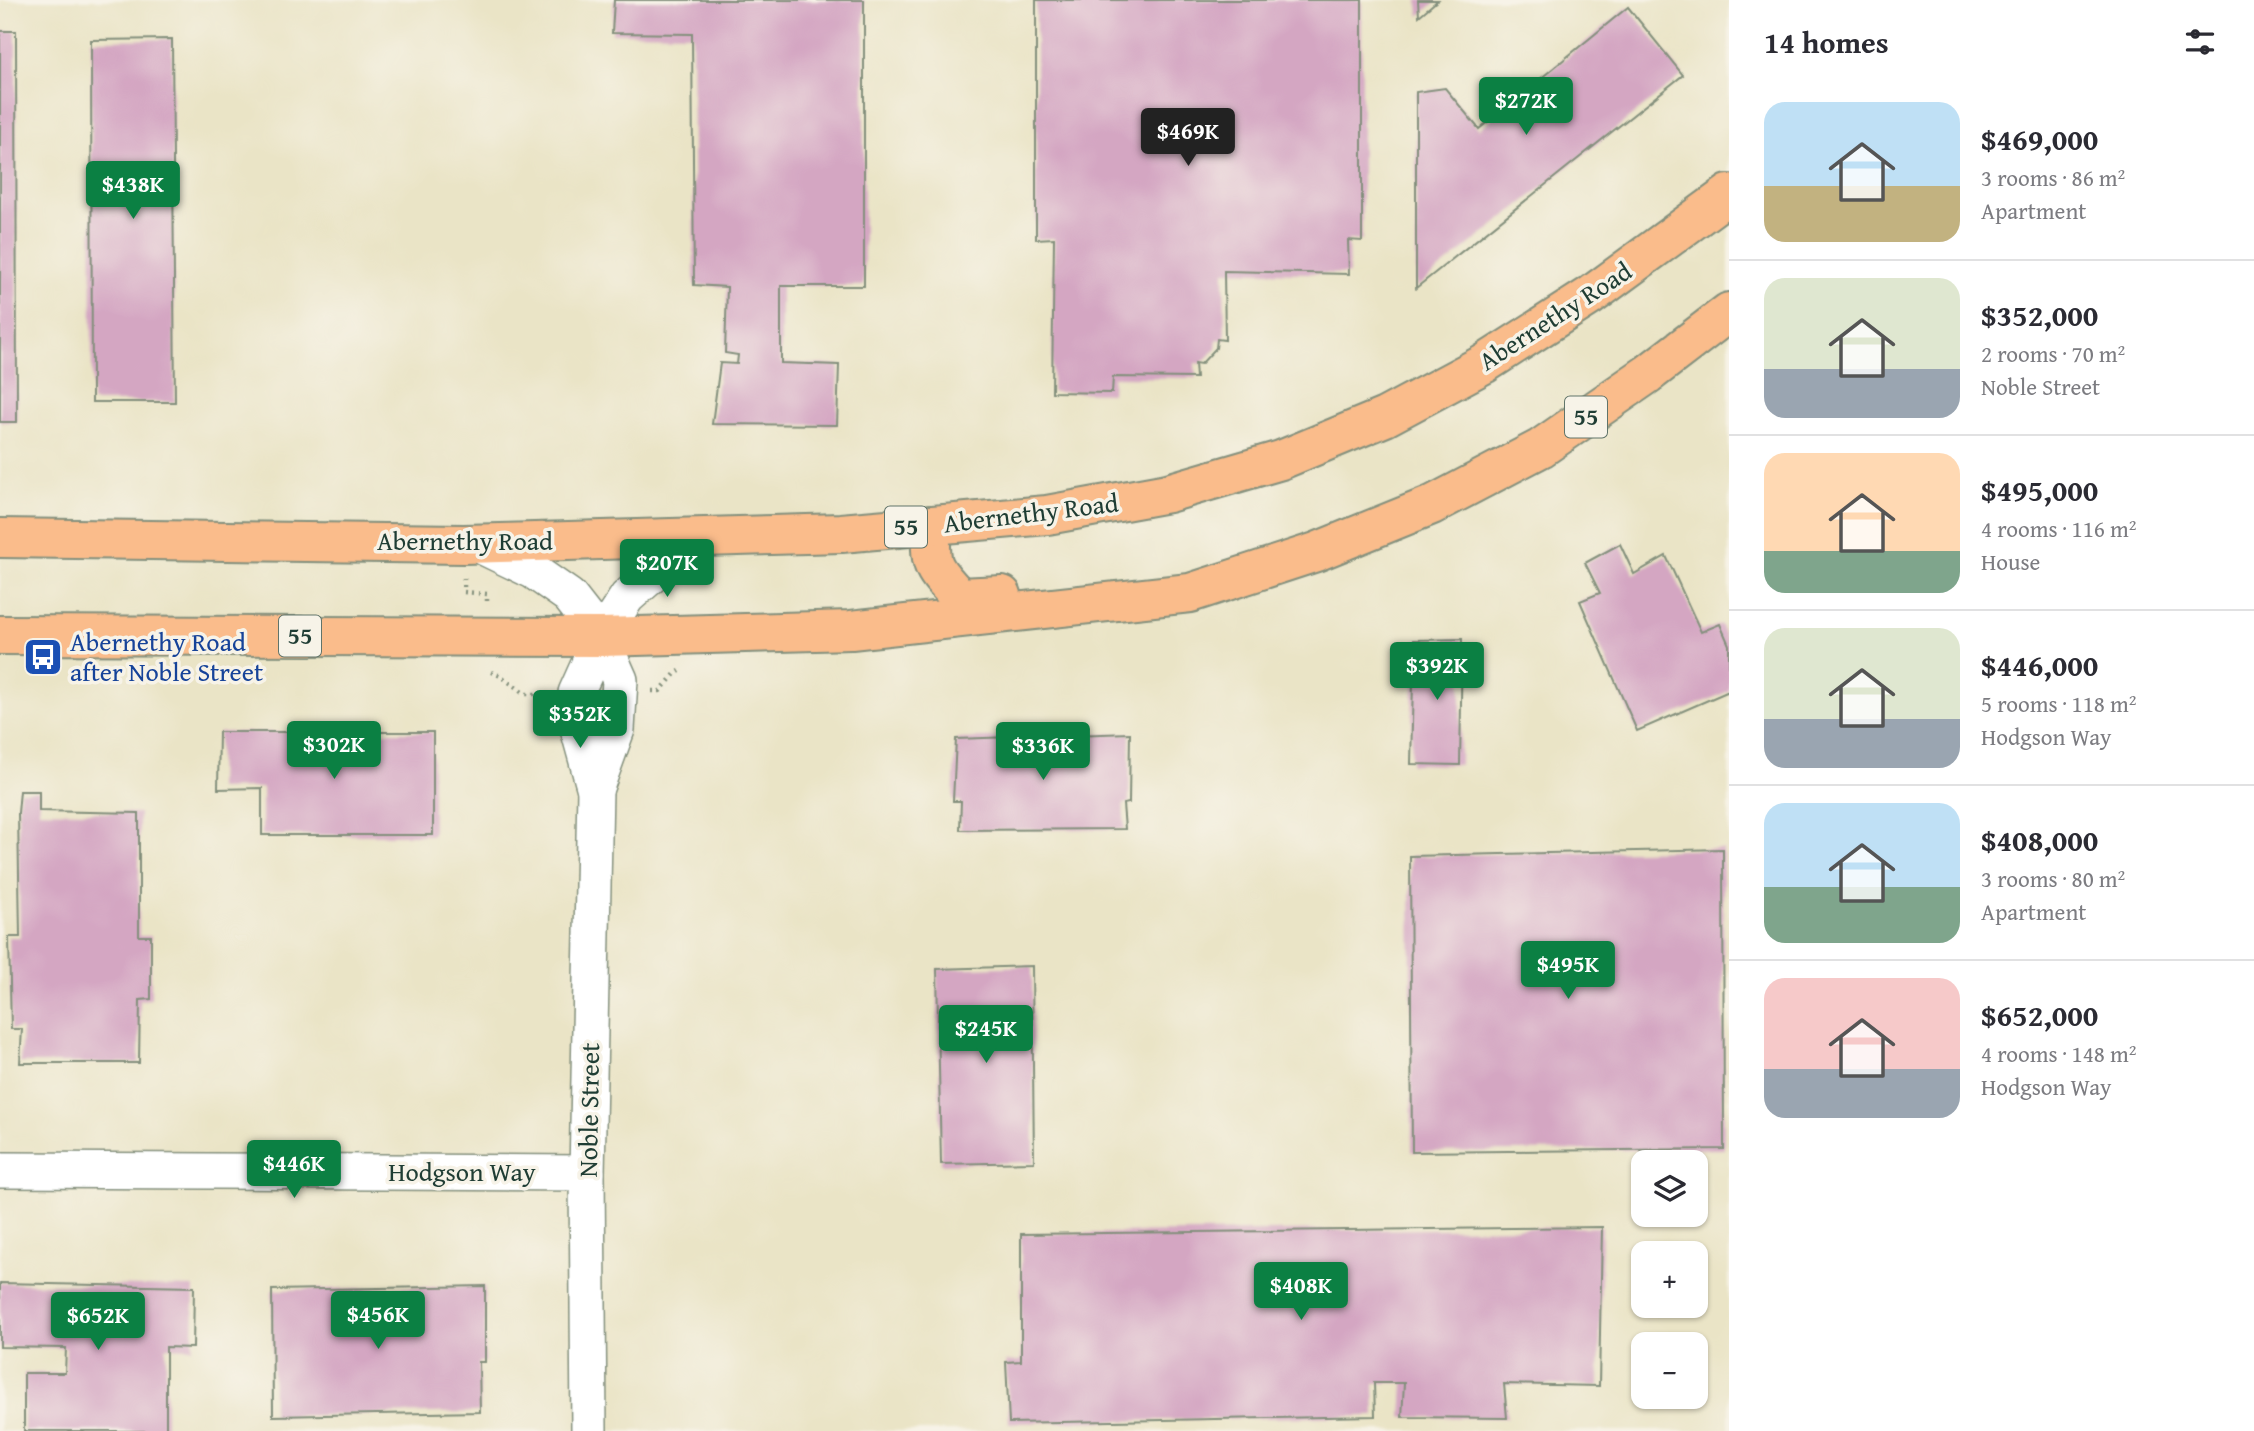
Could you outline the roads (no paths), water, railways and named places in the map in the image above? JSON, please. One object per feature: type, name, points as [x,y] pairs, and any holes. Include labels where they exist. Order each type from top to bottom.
[{"type":"main road","name":"Abernethy Road","points":[[0,538],[471,544],[841,533],[1048,515],[1168,493],[1281,460],[1385,417],[1484,364],[1590,296],[1729,194]]},
{"type":"main road","name":"55","points":[[0,635],[601,637],[851,630],[1190,593],[1316,552],[1432,505],[1541,448],[1648,374],[1729,312]]},
{"type":"main road","points":[[931,525],[930,554],[933,568],[959,597],[1010,594],[1058,606]]},
{"type":"street","points":[[601,637],[627,597],[659,569],[708,537]]},
{"type":"street","name":"Noble Street","points":[[471,544],[533,571],[569,596],[601,637],[620,680],[617,729],[595,790],[587,1173],[589,1431]]},
{"type":"street","name":"Hodgson Way","points":[[0,1170],[587,1173]]},
{"type":"place","name":"Abernethy Road after Noble Street","points":[[43,657]]}]
